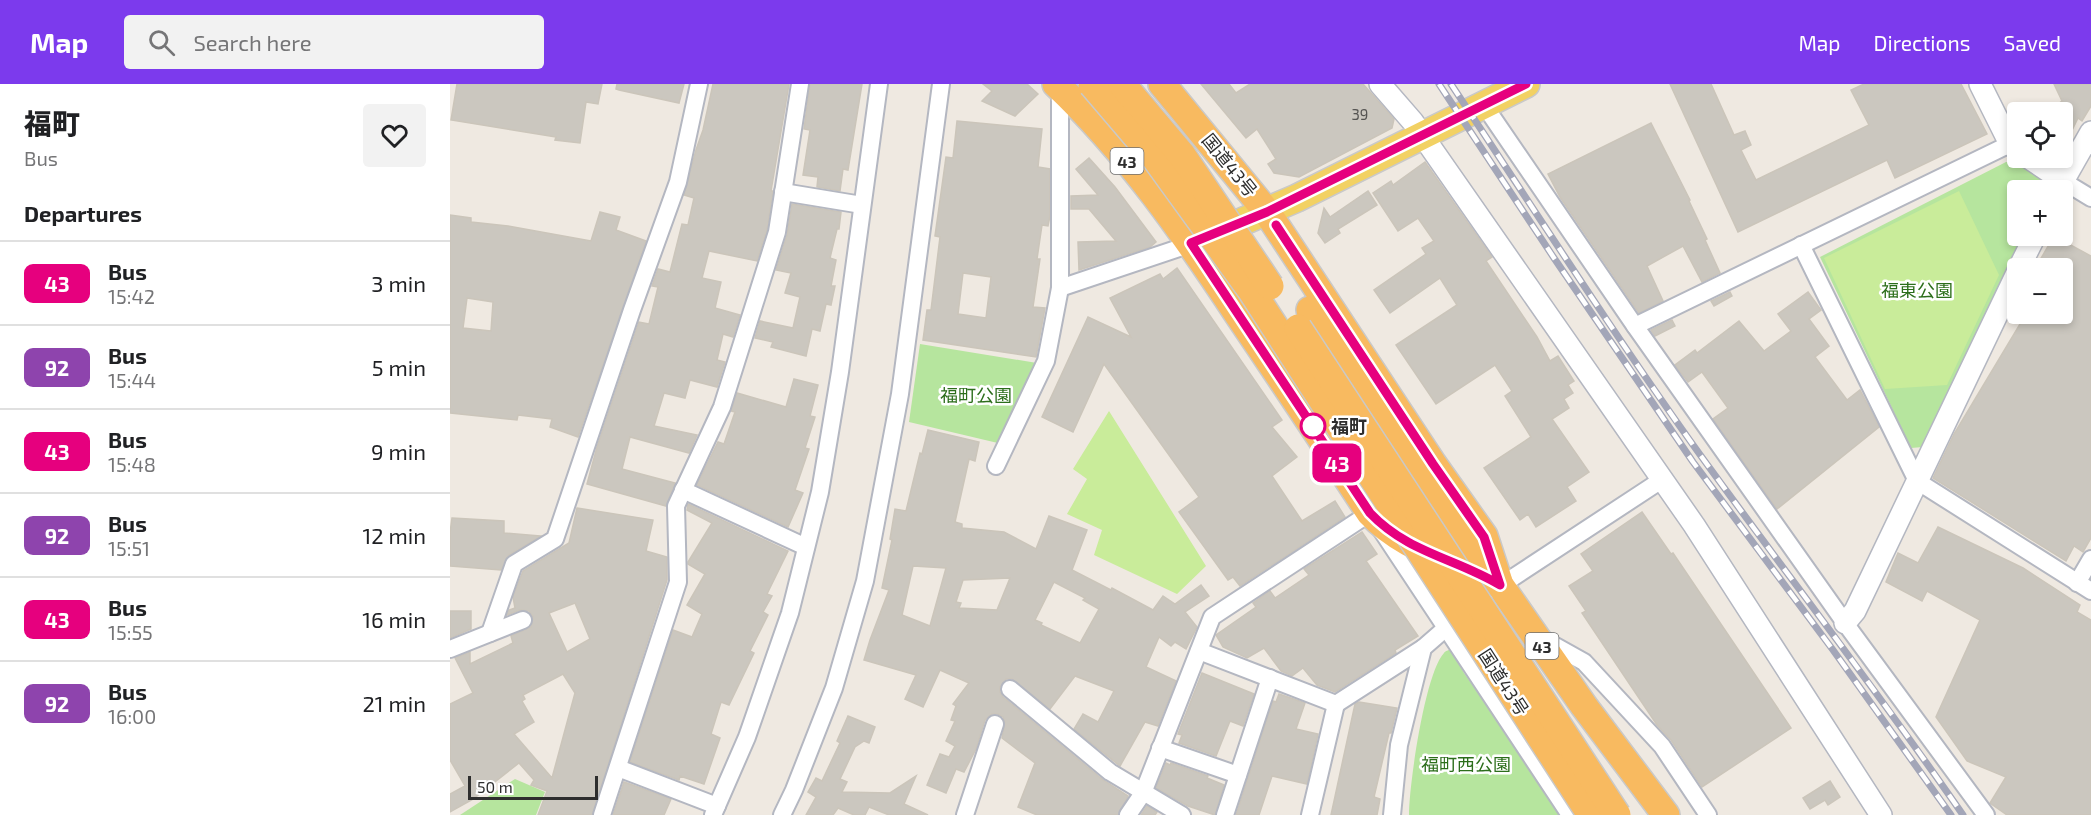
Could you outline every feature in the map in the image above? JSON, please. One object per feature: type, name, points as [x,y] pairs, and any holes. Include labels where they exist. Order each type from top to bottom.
[{"type":"highway","name":"国道43号","points":[[1092,84],[1156,159],[1251,290],[1591,815]]},
{"type":"highway","name":"国道43号","points":[[1122,84],[1182,155],[1222,214],[1444,548],[1617,815]]},
{"type":"highway","name":"国道43号","points":[[1162,84],[1259,215],[1353,375],[1449,528],[1500,585]]},
{"type":"highway","name":"43","points":[[1058,86],[1133,167],[1191,243],[1370,513],[1387,529],[1428,554],[1476,572],[1500,585],[1584,706],[1665,815]]},
{"type":"main road","points":[[1191,243],[1259,215],[1526,84]]},
{"type":"street","points":[[490,633],[514,564],[555,539],[678,182],[699,84]]},
{"type":"street","points":[[602,815],[678,582],[676,506],[722,407],[777,232],[800,84]]},
{"type":"street","points":[[618,768],[715,811],[747,737],[790,613],[820,492],[840,372],[879,84]]},
{"type":"street","points":[[782,815],[834,688],[865,581],[900,394],[940,84]]},
{"type":"street","points":[[1380,84],[1423,135],[1663,479],[1881,815]]},
{"type":"street","points":[[1980,84],[2007,134]]},
{"type":"street","points":[[996,466],[1046,361],[1060,288],[1058,86]]},
{"type":"street","points":[[1484,105],[1635,326],[1845,623],[1986,815]]},
{"type":"street","points":[[2064,180],[2091,132]]},
{"type":"street","points":[[1635,326],[1802,245],[2007,150]]},
{"type":"street","points":[[2040,168],[2054,180]]},
{"type":"street","points":[[2073,191],[2091,198]]},
{"type":"street","points":[[783,192],[862,205]]},
{"type":"street","points":[[1060,288],[1191,243]]},
{"type":"street","points":[[1802,245],[1917,482],[2084,587],[2091,559]]},
{"type":"street","points":[[1845,623],[1855,611],[2007,292]]},
{"type":"street","points":[[1310,815],[1336,704],[1423,648],[1500,585],[1663,479]]},
{"type":"street","points":[[683,490],[806,547]]},
{"type":"street","points":[[1128,815],[1143,793],[1212,617],[1370,513],[1570,815]]},
{"type":"street","points":[[450,649],[523,620]]},
{"type":"street","points":[[1533,633],[1584,662],[1662,746],[1708,815]]},
{"type":"street","points":[[1392,815],[1399,745],[1423,648]]},
{"type":"street","points":[[1199,651],[1336,704]]},
{"type":"street","points":[[1225,815],[1270,678]]},
{"type":"street","points":[[1010,689],[1110,772],[1182,815]]},
{"type":"street","points":[[965,815],[995,724]]},
{"type":"street","points":[[1161,748],[1238,775]]},
{"type":"green space","name":"福東公園","points":[[2006,162],[2007,168],[2025,168],[2042,180],[2007,180],[2007,246],[2019,246],[2013,258],[2007,258],[2007,272],[1923,447],[1911,448],[1820,257]]},
{"type":"green space","name":"福東公園","points":[[1959,191],[1999,275],[1947,385],[1885,389],[1824,258]]},
{"type":"green space","name":"福町公園","points":[[920,344],[1037,363],[1002,444],[909,422]]},
{"type":"green space","points":[[1109,411],[1206,566],[1177,594],[1094,555],[1102,530],[1067,514],[1087,479],[1073,469]]},
{"type":"green space","name":"福町西公園","points":[[1451,649],[1464,673],[1564,815],[1409,815],[1415,756],[1425,705],[1437,664],[1445,652]]},
{"type":"green space","points":[[515,779],[545,792],[536,815],[460,815]]},
{"type":"building","points":[[457,84],[602,84],[598,104],[586,102],[580,143],[451,120]]},
{"type":"building","points":[[617,84],[684,84],[679,103],[619,90],[616,89]]},
{"type":"building","points":[[713,84],[789,84],[771,191],[773,191],[767,230],[757,261],[709,251],[702,278],[721,282],[715,308],[740,315],[733,337],[723,334],[717,360],[725,362],[717,387],[690,380],[685,398],[664,393],[654,426],[697,435],[689,453],[630,437],[622,469],[675,483],[666,506],[587,484],[639,322],[649,324],[658,287],[652,286],[658,269],[670,272],[682,224],[688,225],[694,198],[684,195],[703,130]]},
{"type":"building","points":[[810,84],[862,84],[848,170],[843,169],[840,191],[817,187],[818,177],[803,175],[810,130],[804,129]]},
{"type":"building","points":[[983,84],[1027,84],[1038,94],[1015,116],[982,101],[992,91]]},
{"type":"building","points":[[1201,84],[1229,84],[1236,93],[1250,84],[1363,84],[1394,119],[1392,128],[1299,177],[1274,173],[1268,164],[1276,159],[1257,129],[1246,138]]},
{"type":"building","points":[[1670,84],[1711,84],[1734,135],[1745,131],[1751,145],[1741,150],[1756,180],[1869,125],[1851,90],[1864,84],[1961,84],[1987,134],[1895,178],[1887,160],[1738,232]]},
{"type":"building","points":[[2054,84],[2091,84],[2091,106],[2082,121],[2078,118],[2073,128],[2073,102],[2062,101]]},
{"type":"building","points":[[957,121],[1042,129],[1038,167],[1050,169],[1050,216],[1048,226],[1042,225],[1037,259],[1040,259],[1033,307],[1045,308],[1036,357],[923,340],[927,310],[931,310],[940,237],[935,236],[946,157],[953,158]],"holes":[[[963,273],[991,277],[986,318],[958,314]]]},
{"type":"building","points":[[1651,123],[1690,200],[1720,273],[1702,282],[1683,246],[1647,266],[1663,301],[1639,313],[1560,197],[1548,174]]},
{"type":"building","points":[[1089,158],[1115,187],[1156,242],[1150,247],[1079,270],[1078,242],[1116,241],[1089,209],[1071,209],[1071,196],[1098,195],[1076,169]]},
{"type":"building","points":[[1425,162],[1492,257],[1486,261],[1537,337],[1550,361],[1558,356],[1574,381],[1568,385],[1573,393],[1564,399],[1569,408],[1552,419],[1589,472],[1567,487],[1576,501],[1536,527],[1528,514],[1520,520],[1484,468],[1531,437],[1505,396],[1512,391],[1495,365],[1436,404],[1396,345],[1457,305],[1440,278],[1390,313],[1374,290],[1426,254],[1422,248],[1434,241],[1418,218],[1398,231],[1373,193],[1391,181],[1393,185]]},
{"type":"building","points":[[1368,191],[1377,205],[1338,229],[1340,233],[1325,243],[1318,233],[1324,208],[1330,217]]},
{"type":"building","points":[[792,204],[841,212],[839,229],[837,229],[830,258],[836,260],[831,286],[835,286],[831,305],[826,304],[820,331],[812,329],[806,356],[771,347],[773,342],[755,338],[760,321],[793,328],[800,297],[785,293],[791,273],[776,270],[787,235]]},
{"type":"building","points":[[600,212],[620,217],[616,230],[646,241],[578,437],[550,427],[552,419],[518,415],[517,420],[450,413],[450,215],[471,218],[471,222],[508,226],[591,241]],"holes":[[[467,298],[493,302],[491,331],[463,328]]]},
{"type":"building","points":[[2048,246],[2072,246],[2091,256],[2091,538],[2083,552],[2074,546],[2066,561],[1933,478],[1954,434],[2020,324],[2073,324],[2073,258],[2041,258]]},
{"type":"building","points":[[1177,268],[1282,420],[1272,427],[1297,457],[1272,476],[1302,521],[1335,501],[1345,517],[1240,586],[1233,577],[1228,580],[1179,512],[1199,497],[1104,364],[1073,432],[1042,417],[1088,317],[1131,337],[1110,298],[1160,274],[1163,279]]},
{"type":"building","points":[[1730,292],[1732,296],[1714,306],[1711,301]]},
{"type":"building","points":[[1808,292],[1821,310],[1809,319],[1829,346],[1815,357],[1847,400],[1860,390],[1879,427],[1777,509],[1713,419],[1728,408],[1702,372],[1688,382],[1675,365],[1695,350],[1697,353],[1739,321],[1764,351],[1791,331],[1778,314]]},
{"type":"building","points":[[1672,320],[1675,326],[1655,336],[1651,330]]},
{"type":"building","points":[[794,379],[818,385],[810,416],[815,417],[805,448],[809,449],[795,490],[803,493],[788,527],[697,485],[718,442],[724,444],[735,412],[731,411],[737,393],[786,407]]},
{"type":"building","points":[[928,430],[979,442],[975,461],[969,459],[955,522],[962,524],[962,528],[1004,532],[1036,549],[1049,516],[1087,530],[1072,570],[1111,590],[1112,588],[1153,610],[1163,596],[1175,604],[1201,585],[1209,596],[1185,612],[1197,627],[1186,649],[1175,642],[1171,646],[1159,637],[1146,667],[1176,681],[1158,726],[1145,722],[1120,766],[1074,729],[1083,714],[1098,722],[1114,691],[1075,676],[1050,709],[1012,679],[1006,679],[1000,687],[1003,697],[1103,780],[1128,796],[1118,815],[1037,815],[1018,807],[1035,763],[1002,738],[1005,722],[998,714],[992,714],[985,720],[976,749],[964,772],[956,769],[946,793],[927,785],[940,754],[949,757],[955,746],[946,741],[955,721],[951,720],[956,706],[953,704],[969,683],[940,670],[923,707],[905,699],[916,675],[864,660],[889,590],[882,588],[892,540],[890,539],[895,509],[906,511],[920,453],[922,454]],"holes":[[[913,566],[946,568],[930,626],[902,615]],[[1010,578],[997,610],[959,608],[961,603],[956,602],[963,580]],[[1054,582],[1085,598],[1083,600],[1099,609],[1080,643],[1035,620]]]},
{"type":"building","points":[[688,504],[788,551],[767,594],[772,596],[763,612],[768,615],[750,651],[754,653],[729,705],[721,702],[711,734],[720,738],[704,784],[680,776],[679,780],[630,762],[673,630],[692,637],[702,614],[687,605],[705,574],[688,562],[712,523],[687,510]]},
{"type":"building","points":[[577,508],[653,520],[646,551],[667,557],[667,580],[592,815],[538,815],[547,791],[531,785],[534,780],[519,763],[473,799],[450,812],[450,794],[465,786],[450,760],[450,704],[473,693],[455,658],[470,652],[470,664],[513,643],[511,636],[531,627],[533,617],[529,611],[520,610],[507,615],[509,610],[515,608],[513,597],[523,571],[569,543]],"holes":[[[575,603],[590,639],[567,652],[549,613]],[[563,674],[575,693],[552,778],[514,734],[534,722],[522,701],[525,699],[523,695]]]},
{"type":"building","points":[[1642,512],[1671,554],[1673,553],[1791,728],[1702,787],[1671,740],[1657,725],[1582,613],[1586,611],[1569,586],[1593,571],[1581,554]]},
{"type":"building","points":[[452,518],[504,521],[504,533],[541,536],[509,555],[501,570],[450,566]]},
{"type":"building","points":[[1938,527],[2023,568],[2080,605],[2077,612],[2091,620],[2091,815],[2007,815],[1990,803],[2006,777],[1967,761],[1936,717],[1980,620],[1927,591],[1922,601],[1886,582],[1898,553],[1918,563]]},
{"type":"building","points":[[1362,532],[1377,554],[1366,561],[1418,636],[1335,692],[1317,685],[1303,668],[1292,676],[1281,671],[1264,648],[1247,658],[1223,647],[1216,635],[1256,607],[1253,603],[1270,591],[1275,598],[1309,575],[1304,569]]},
{"type":"building","points":[[450,611],[471,611],[471,629],[450,638]]},
{"type":"building","points":[[1202,673],[1254,694],[1243,726],[1230,721],[1216,756],[1179,743],[1182,735],[1178,734]]},
{"type":"building","points":[[1279,694],[1305,703],[1296,729],[1318,734],[1307,784],[1272,776],[1259,815],[1236,815],[1273,701],[1276,702]]},
{"type":"building","points":[[1359,702],[1397,708],[1374,797],[1380,799],[1377,815],[1331,815],[1355,704]]},
{"type":"building","points":[[848,716],[875,727],[869,743],[864,741],[855,747],[840,779],[847,782],[842,792],[890,793],[916,776],[904,804],[928,815],[889,815],[869,807],[865,815],[854,815],[838,808],[833,815],[806,815],[816,797],[808,792],[816,778],[822,781],[840,743],[837,741]]},
{"type":"building","points":[[1166,763],[1208,776],[1207,778],[1224,785],[1215,815],[1188,806],[1156,788]]},
{"type":"building","points":[[1830,781],[1840,797],[1828,805],[1825,800],[1810,809],[1803,798]]},
{"type":"building","points":[[624,782],[671,799],[664,815],[613,815]]},
{"type":"building","points":[[1147,806],[1157,812],[1155,815],[1141,815]]},
{"type":"railway","points":[[1439,84],[1693,462],[1833,650],[1951,815]]},
{"type":"railway","points":[[1451,84],[1669,410],[1963,815]]},
{"type":"bus line","name":"43","points":[[1276,225],[1433,464],[1484,537],[1500,585],[1476,572],[1428,554],[1393,534],[1370,513],[1191,243],[1267,212],[1526,84]]},
{"type":"place","name":"福町","points":[[1313,426]]}]
